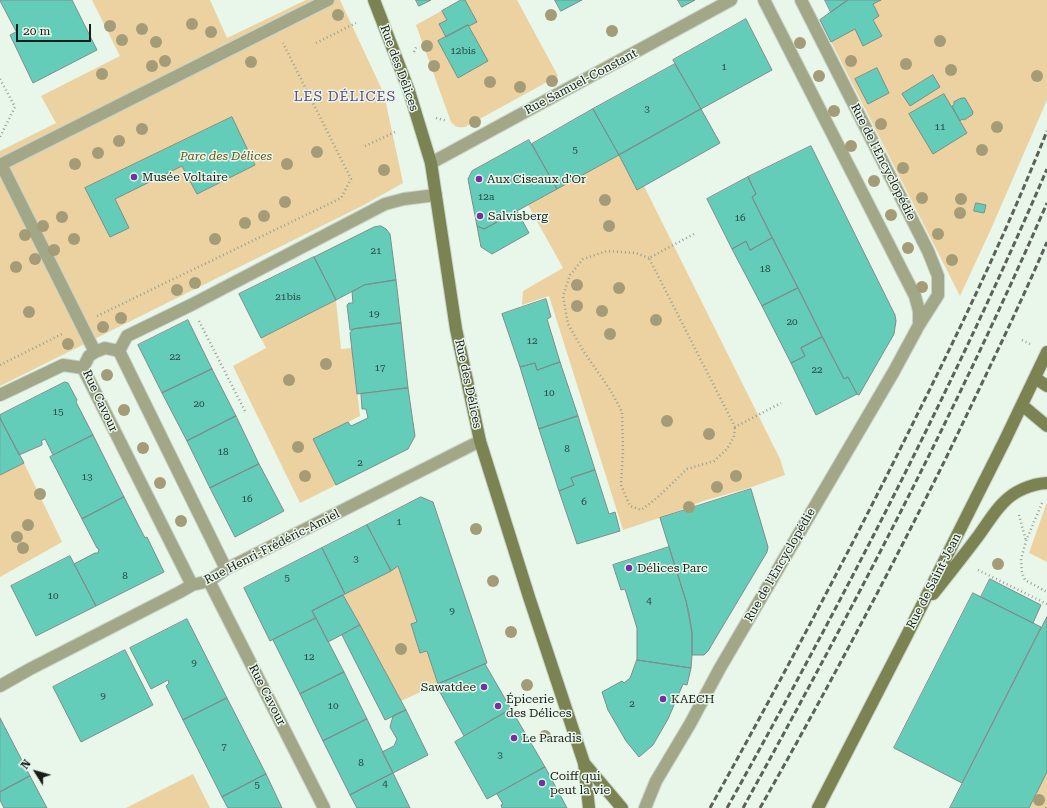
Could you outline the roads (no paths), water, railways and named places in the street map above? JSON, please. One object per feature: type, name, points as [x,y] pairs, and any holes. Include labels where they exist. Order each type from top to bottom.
[{"type":"street","points":[[95,352],[1,164],[328,0]]},
{"type":"street","name":"Rue des Délices","points":[[374,0],[409,91],[431,163],[456,330],[480,441],[584,762],[588,808]]},
{"type":"street","name":"Rue Samuel-Constant","points":[[431,163],[732,0]]},
{"type":"street","points":[[764,0],[915,296],[919,311],[919,325]]},
{"type":"street","name":"Rue de l'Encyclopédie","points":[[645,808],[656,781],[690,724],[720,668],[893,373],[919,325],[938,295],[938,276],[928,251],[801,0]]},
{"type":"street","points":[[226,570],[119,351],[127,336],[191,305],[385,204],[436,195]]},
{"type":"street","name":"Rue Cavour","points":[[119,351],[105,348],[95,352],[89,356],[83,368],[192,585]]},
{"type":"street","name":"Rue de Saint-Jean","points":[[818,808],[918,613],[1047,352]]},
{"type":"street","points":[[0,395],[63,365],[83,368]]},
{"type":"street","points":[[1035,378],[1047,386]]},
{"type":"street","points":[[1022,405],[1047,426]]},
{"type":"street","name":"Rue Henri-Frédéric-Amiel","points":[[0,686],[192,585],[209,582],[226,570],[480,441]]},
{"type":"street","points":[[918,613],[1003,503],[1022,489],[1047,483]]},
{"type":"street","name":"Rue Cavour","points":[[209,582],[324,808]]},
{"type":"street","name":"Rue des Délices","points":[[584,762],[622,808]]},
{"type":"street","points":[[814,808],[826,795]]},
{"type":"railway","points":[[710,808],[817,611],[894,461],[986,272],[1047,131]]},
{"type":"railway","points":[[727,808],[813,651],[895,493],[974,332],[1047,169]]},
{"type":"railway","points":[[743,808],[824,659],[902,509],[977,357],[1047,203]]},
{"type":"railway","points":[[760,808],[833,677],[925,501],[1023,296],[1047,242]]},
{"type":"place","name":"Musée Voltaire","points":[[134,177]]},
{"type":"place","name":"Aux Ciseaux d'Or","points":[[479,179]]},
{"type":"place","name":"Salvisberg","points":[[480,216]]},
{"type":"place","name":"Délices Parc","points":[[629,568]]},
{"type":"place","name":"Sawatdee","points":[[484,687]]},
{"type":"place","name":"KAECH","points":[[663,699]]},
{"type":"place","name":"Épicerie des Délices","points":[[498,706]]},
{"type":"place","name":"Le Paradis","points":[[514,738]]},
{"type":"place","name":"Coiff qui peut la vie","points":[[542,783]]},
{"type":"district","name":"LES DÉLICES","points":[[345,97]]},
{"type":"park label","name":"Parc des Délices","points":[[226,156]]}]
